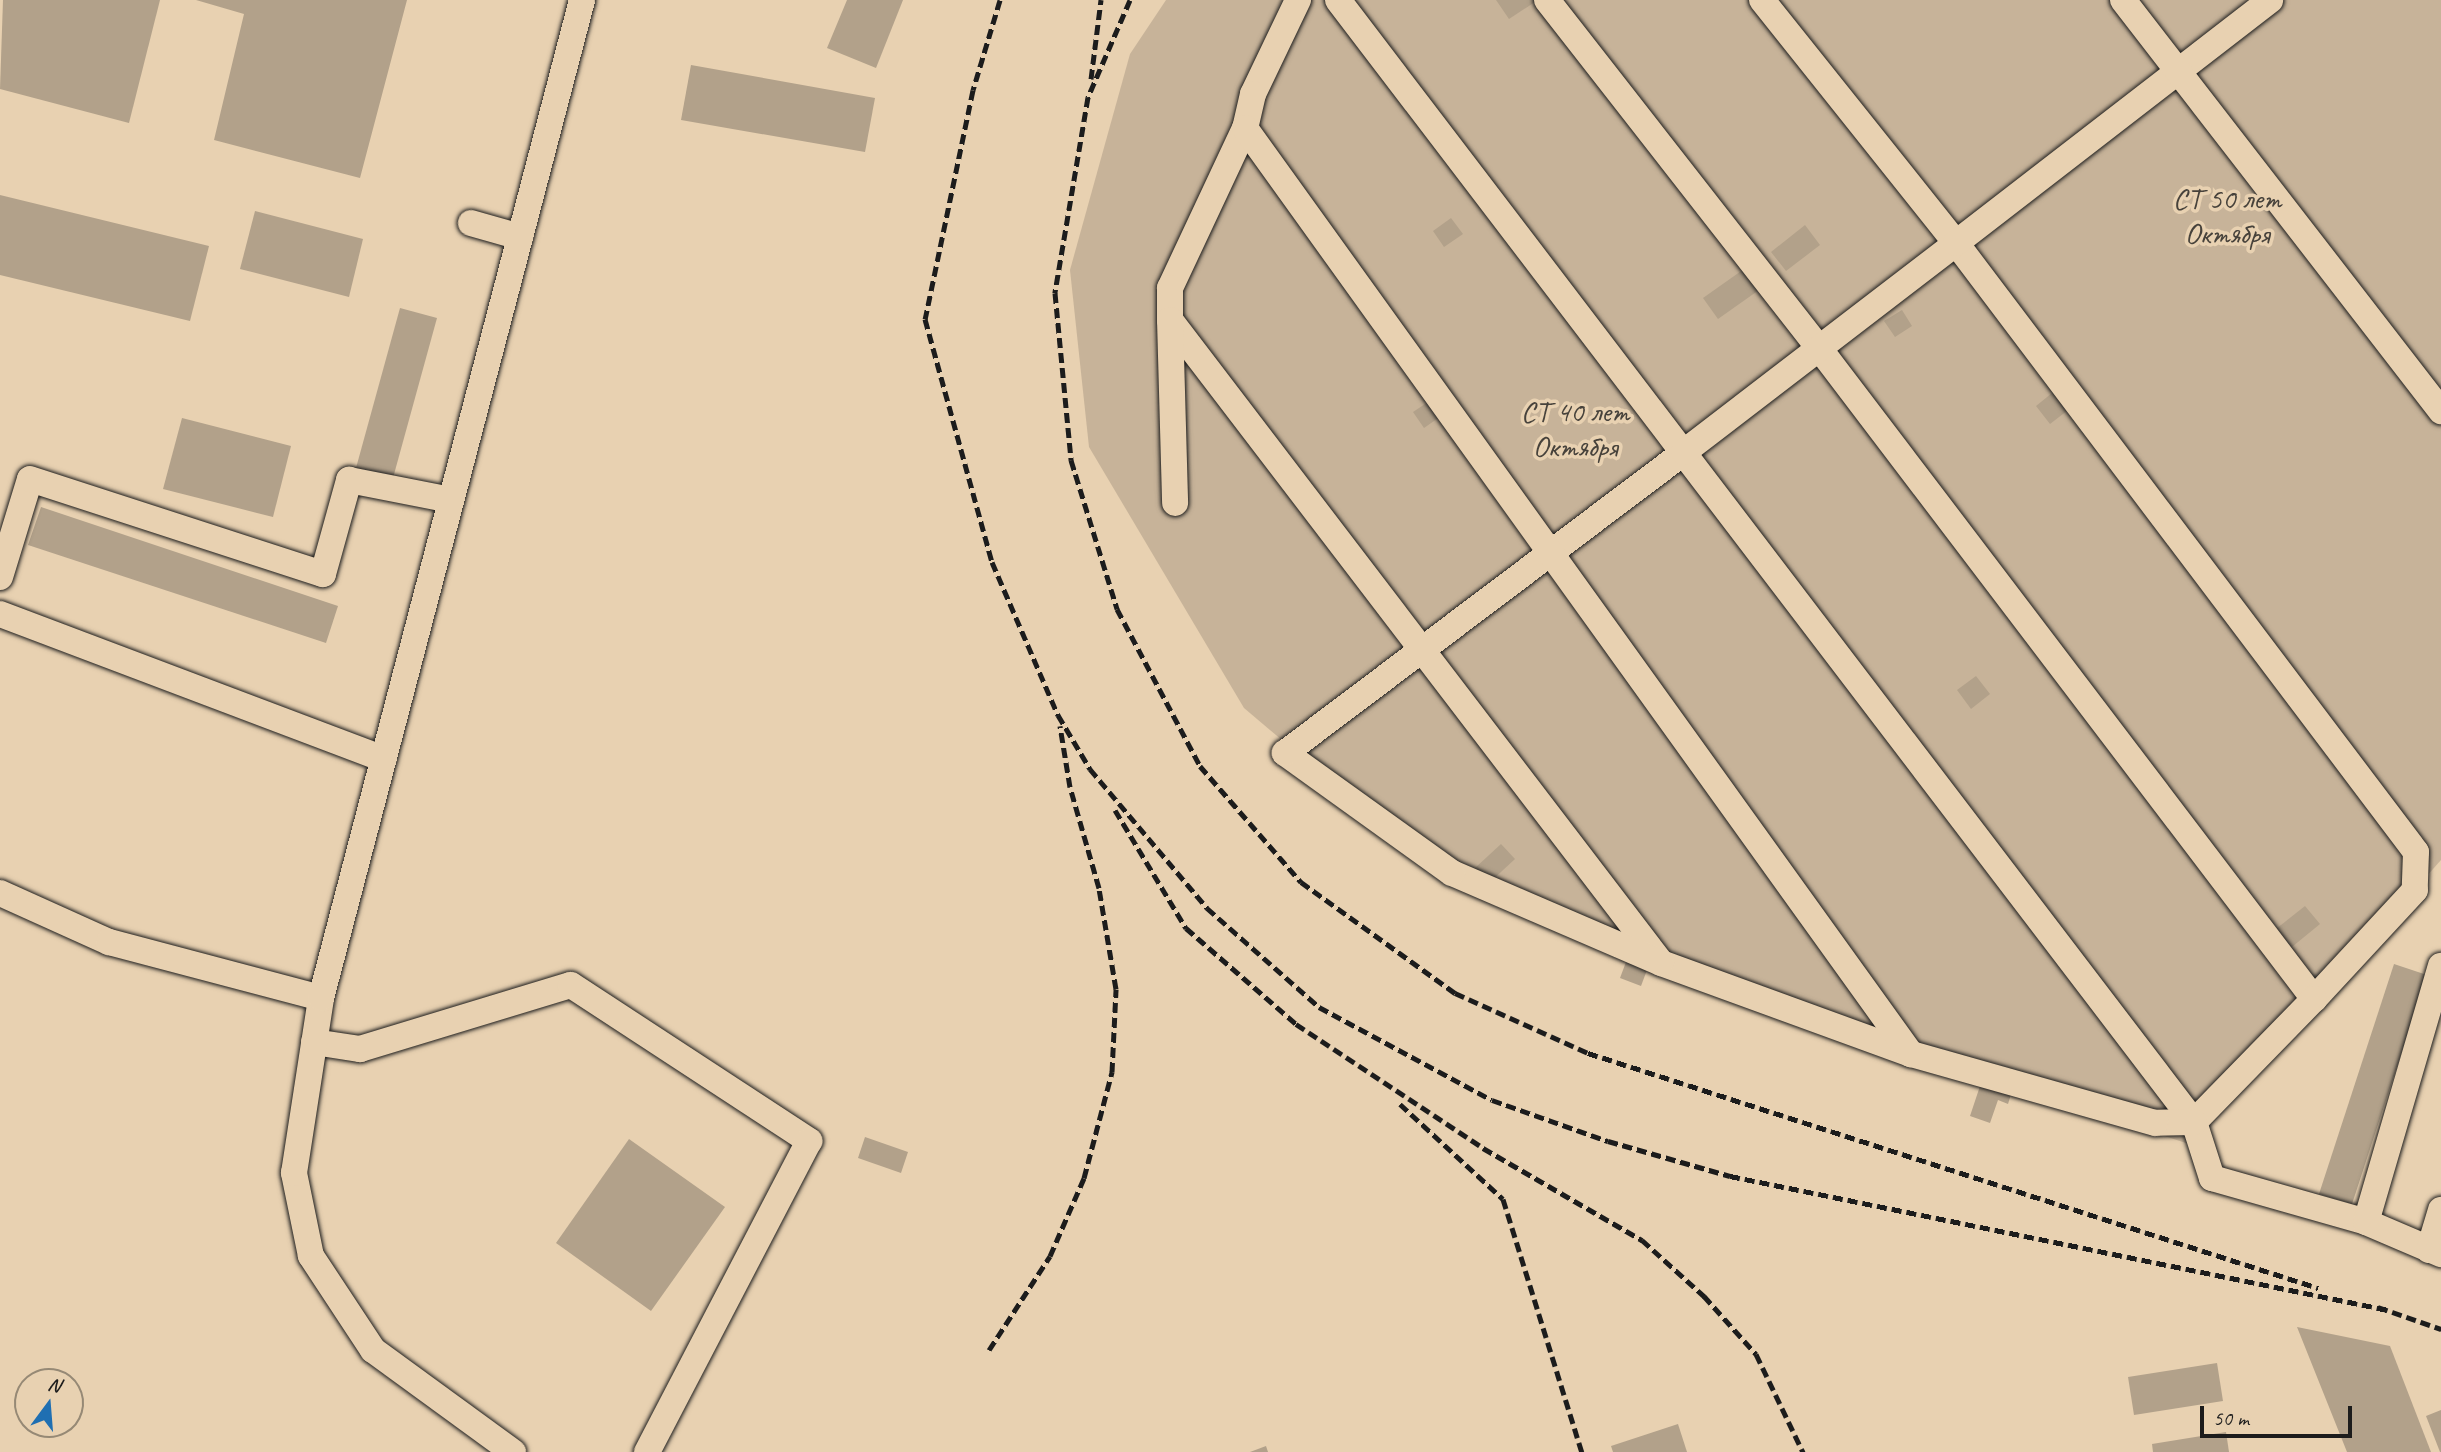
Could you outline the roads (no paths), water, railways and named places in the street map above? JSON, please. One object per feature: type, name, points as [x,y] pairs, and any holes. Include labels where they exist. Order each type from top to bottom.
[{"type":"street","points":[[513,1452],[373,1350],[311,1256],[294,1174],[321,998],[582,0]]},
{"type":"street","points":[[1175,503],[1170,288],[1245,128],[1253,94],[1298,0]]},
{"type":"street","points":[[1338,0],[2194,1122],[2212,1178],[2366,1222],[2435,1252],[2441,1210]]},
{"type":"street","points":[[1547,0],[1819,348],[2314,999]]},
{"type":"street","points":[[1762,0],[1956,243],[2416,852],[2414,890],[2314,999],[2194,1122],[2155,1123],[1911,1054],[1661,963],[1452,873],[1285,753],[1685,452],[1819,348],[1956,243],[2179,71],[2270,0]]},
{"type":"street","points":[[2123,0],[2441,411]]},
{"type":"street","points":[[1245,128],[1552,551],[1911,1054]]},
{"type":"street","points":[[471,223],[520,237]]},
{"type":"street","points":[[1170,320],[1661,963]]},
{"type":"street","points":[[0,577],[30,479],[323,574],[349,480],[452,500]]},
{"type":"street","points":[[0,614],[383,759]]},
{"type":"street","points":[[0,893],[109,942],[321,998]]},
{"type":"street","points":[[2366,1222],[2441,966]]},
{"type":"street","points":[[314,1042],[360,1049],[571,985],[809,1141],[647,1452]]},
{"type":"railway","points":[[1000,0],[973,90],[925,319],[992,562],[1058,715],[1090,769],[1207,908],[1319,1007],[1492,1100],[1608,1141],[1730,1176],[2388,1310]]},
{"type":"railway","points":[[1091,79],[1101,0]]},
{"type":"railway","points":[[1130,0],[1088,97],[1055,293],[1071,460],[1117,609],[1200,766],[1301,882],[1455,993],[1588,1053],[2318,1288]]},
{"type":"railway","points":[[989,1350],[1050,1256],[1084,1178],[1112,1072],[1116,989],[1099,888],[1070,787],[1060,726]]},
{"type":"railway","points":[[1115,810],[1186,928],[1296,1024],[1483,1148],[1642,1240],[1704,1296],[1756,1354],[1803,1452]]},
{"type":"railway","points":[[1400,1104],[1503,1199],[1582,1452]]},
{"type":"railway","points":[[2378,1307],[2441,1329]]},
{"type":"park label","name":"СТ 50 лет Октября","points":[[2227,215]]},
{"type":"park label","name":"СТ 40 лет Октября","points":[[1575,428]]}]
